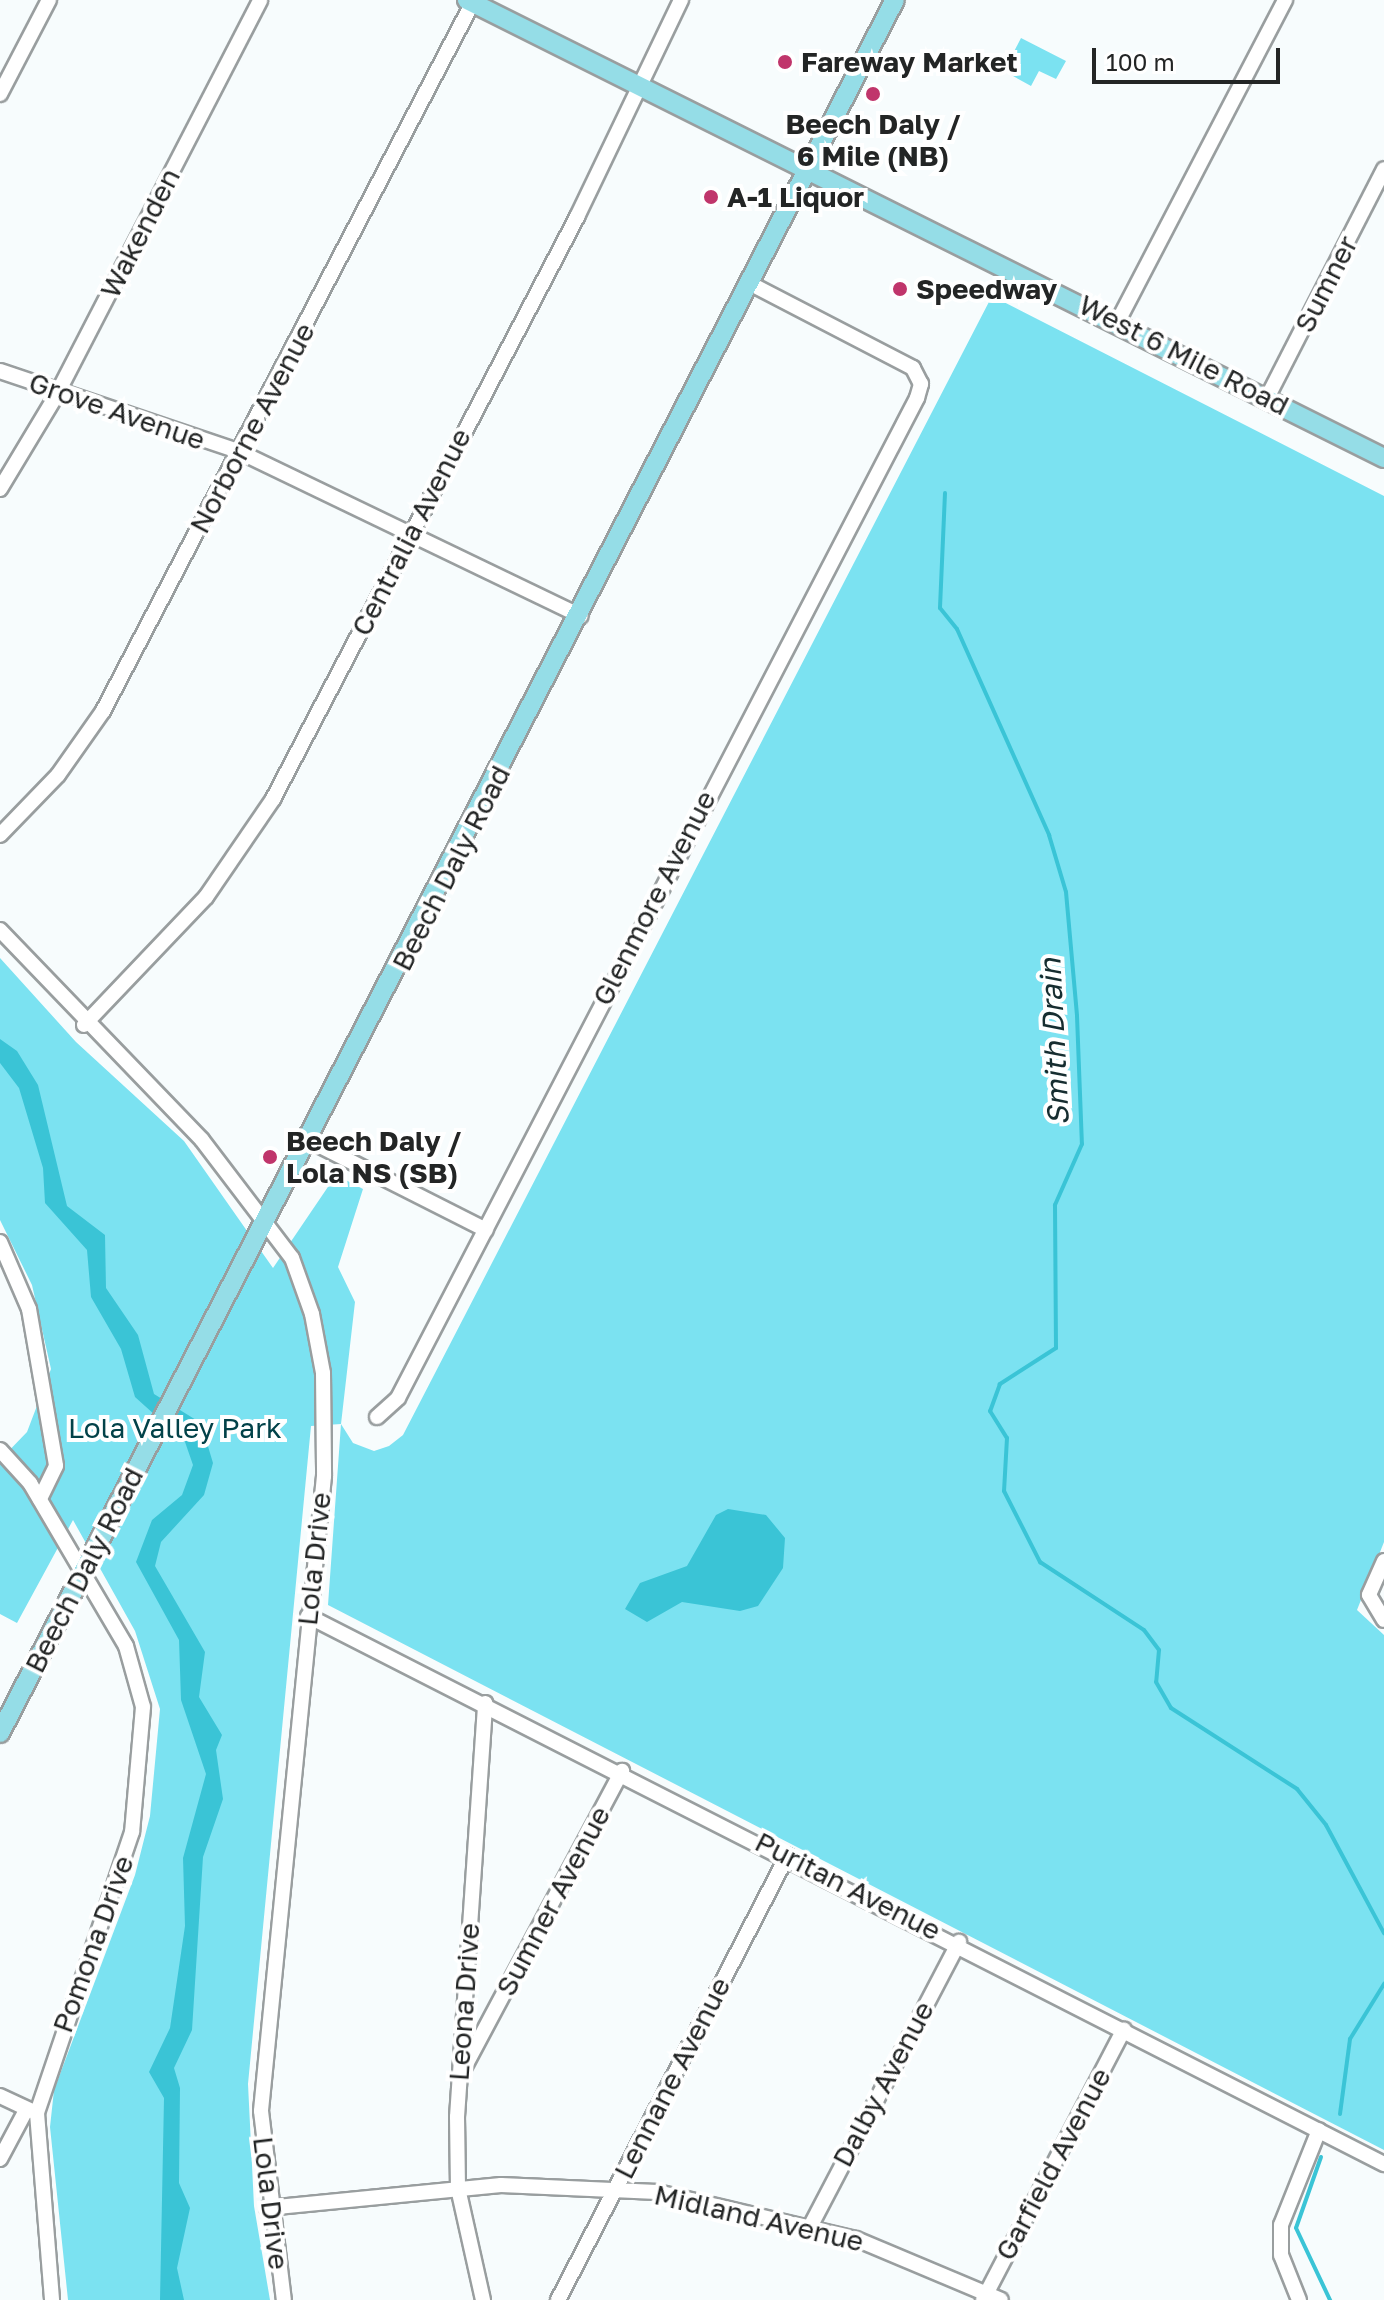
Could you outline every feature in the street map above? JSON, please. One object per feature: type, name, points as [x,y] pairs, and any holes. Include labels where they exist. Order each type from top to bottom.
[{"type":"main road","name":"Beech Daly Road","points":[[0,1733],[310,1141],[895,0]]},
{"type":"main road","name":"West 6 Mile Road","points":[[471,1],[809,166],[1384,458]]},
{"type":"street","points":[[0,94],[49,0]]},
{"type":"street","name":"Wakenden","points":[[0,489],[57,394],[260,0]]},
{"type":"street","name":"Centralia Avenue","points":[[84,1025],[206,897],[248,839],[413,530],[681,0]]},
{"type":"street","points":[[1118,321],[1285,0]]},
{"type":"street","name":"Norborne Avenue","points":[[0,835],[58,775],[103,711],[240,452],[471,1]]},
{"type":"street","name":"Sumner","points":[[1267,398],[1384,169]]},
{"type":"street","name":"Glenmore Avenue","points":[[377,1417],[398,1398],[917,398],[920,374],[749,283]]},
{"type":"street","name":"Grove Avenue","points":[[0,371],[57,394],[240,452],[413,530],[581,616]]},
{"type":"street","name":"Lola Drive","points":[[0,930],[84,1025],[202,1140],[267,1222],[299,1277],[323,1373],[324,1476],[261,2087],[267,2208],[284,2300]]},
{"type":"street","points":[[310,1141],[486,1230]]},
{"type":"street","points":[[0,1242],[29,1309],[56,1466],[40,1499],[0,1450]]},
{"type":"street","name":"Pomona Drive","points":[[40,1499],[138,1678],[145,1747],[111,1907],[32,2111],[52,2300]]},
{"type":"street","points":[[1384,1561],[1370,1606],[1384,1620]]},
{"type":"street","name":"Puritan Avenue","points":[[308,1616],[959,1942],[1384,2164]]},
{"type":"street","name":"Leona Drive","points":[[483,2300],[458,2188],[461,2074],[485,1703]]},
{"type":"street","name":"Sumner Avenue","points":[[461,2074],[622,1771]]},
{"type":"street","name":"Lennane Avenue","points":[[558,2300],[787,1856]]},
{"type":"street","name":"Dalby Avenue","points":[[810,2227],[959,1942]]},
{"type":"street","name":"Garfield Avenue","points":[[984,2296],[1124,2029]]},
{"type":"street","points":[[0,2096],[32,2111],[0,2159]]},
{"type":"street","points":[[1299,2300],[1281,2255],[1281,2225],[1319,2130]]},
{"type":"street","name":"Midland Avenue","points":[[267,2208],[458,2188],[615,2188],[810,2227],[1001,2300]]},
{"type":"green space","points":[[1021,38],[1066,61],[1056,79],[1039,71],[1031,86],[1004,71]]},
{"type":"green space","points":[[992,296],[1384,496],[1384,1542],[1357,1610],[1384,1635],[1384,2150],[328,1605],[341,1424],[353,1443],[374,1451],[389,1446],[403,1435]]},
{"type":"green space","name":"Lola Valley Park","points":[[0,958],[76,1042],[184,1141],[273,1268],[336,1175],[363,1189],[338,1267],[355,1302],[341,1424],[311,1426],[248,2084],[254,2206],[270,2300],[68,2300],[50,2127],[54,2090],[135,1875],[150,1816],[160,1709],[135,1631],[73,1520],[17,1623],[0,1614],[0,1460],[27,1432],[51,1369],[32,1285],[0,1220]]},
{"type":"shaded area","points":[[0,1039],[17,1051],[38,1085],[67,1206],[105,1235],[106,1288],[138,1335],[154,1394],[201,1423],[213,1463],[204,1495],[161,1542],[155,1566],[205,1652],[199,1697],[222,1735],[216,1750],[223,1799],[203,1857],[192,2030],[174,2068],[180,2088],[179,2183],[190,2208],[177,2268],[184,2300],[160,2300],[164,2098],[149,2072],[170,2028],[185,1926],[183,1858],[206,1774],[181,1700],[179,1640],[136,1562],[152,1520],[182,1495],[193,1465],[185,1442],[135,1397],[121,1349],[91,1297],[87,1250],[45,1203],[43,1168],[19,1088],[0,1063]]},
{"type":"shaded area","points":[[728,1509],[766,1515],[785,1538],[783,1568],[758,1606],[740,1611],[682,1602],[647,1622],[625,1609],[640,1583],[687,1566],[716,1515]]},
{"type":"waterway","name":"Smith Drain","points":[[945,493],[940,608],[957,629],[1049,835],[1066,892],[1077,1016],[1082,1144],[1055,1205],[1056,1348],[1000,1384],[990,1411],[1007,1438],[1004,1491],[1040,1562],[1144,1630],[1159,1650],[1156,1682],[1171,1708],[1297,1789],[1326,1825],[1384,1933]]},
{"type":"waterway","name":"Smith Drain","points":[[1340,2114],[1350,2039],[1384,1984]]},
{"type":"waterway","name":"Smith Drain","points":[[1321,2157],[1296,2228],[1330,2300]]},
{"type":"place","name":"Fareway Market","points":[[785,62]]},
{"type":"place","name":"Beech Daly / 6 Mile (NB)","points":[[873,94]]},
{"type":"place","name":"A-1 Liquor","points":[[711,197]]},
{"type":"place","name":"Speedway","points":[[900,289]]},
{"type":"place","name":"Beech Daly / Lola NS (SB)","points":[[270,1157]]}]
